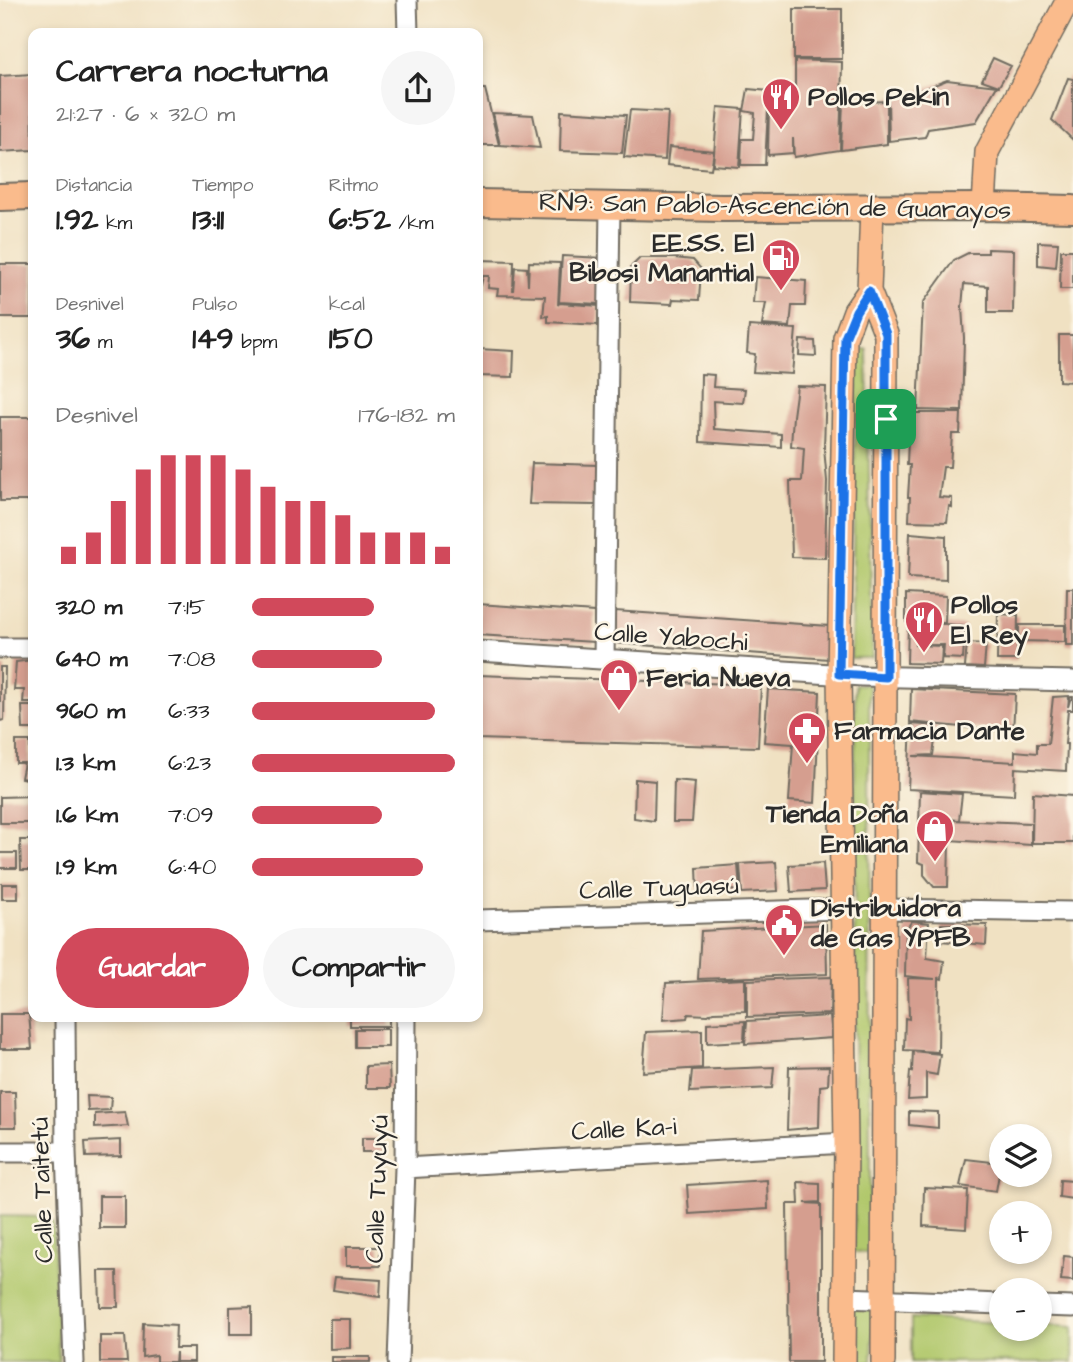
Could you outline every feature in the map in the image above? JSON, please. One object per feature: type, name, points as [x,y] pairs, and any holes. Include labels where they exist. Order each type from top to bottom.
[{"type":"highway","points":[[0,197],[28,196]]},
{"type":"highway","name":"RN9: San Pablo-Ascención de Guarayos","points":[[483,203],[722,208],[1073,209]]},
{"type":"main road","points":[[984,207],[987,152],[1068,0]]},
{"type":"main road","points":[[872,207],[869,291],[886,334],[883,1362]]},
{"type":"main road","points":[[844,1362],[846,1143],[842,808],[850,675],[845,338],[856,311],[869,291]]},
{"type":"street","points":[[407,0],[408,28]]},
{"type":"street","points":[[604,659],[610,205]]},
{"type":"street","points":[[0,648],[28,648]]},
{"type":"street","name":"Calle Yabochi","points":[[483,651],[886,677],[1073,681]]},
{"type":"street","name":"Calle Tuguasú","points":[[483,920],[842,909]]},
{"type":"street","points":[[884,909],[1073,912]]},
{"type":"street","name":"Calle Taitetú","points":[[65,1022],[66,1152],[74,1362]]},
{"type":"street","name":"Calle Tuyuyú","points":[[398,1362],[405,1168],[406,1022]]},
{"type":"street","name":"Calle Ka-i","points":[[405,1168],[846,1143]]},
{"type":"street","points":[[0,1152],[66,1152]]},
{"type":"street","points":[[845,1298],[989,1303]]},
{"type":"street","points":[[1052,1306],[1073,1307]]},
{"type":"green space","points":[[857,349],[867,349],[872,658],[851,658]]},
{"type":"green space","points":[[855,684],[869,685],[870,1253],[854,1252]]},
{"type":"green space","points":[[0,1216],[47,1217],[53,1222],[59,1362],[0,1362]]},
{"type":"green space","points":[[852,1304],[874,1307],[872,1362],[852,1362]]},
{"type":"green space","points":[[911,1318],[989,1322],[989,1341],[1052,1341],[1052,1326],[1073,1327],[1073,1362],[911,1362]]},
{"type":"building","points":[[794,9],[842,9],[842,59],[794,59]]},
{"type":"building","points":[[993,58],[1011,66],[999,86],[982,80]]},
{"type":"building","points":[[795,60],[842,62],[840,150],[794,157],[793,138],[793,153],[768,155],[769,107],[795,109]]},
{"type":"building","points":[[28,74],[28,150],[0,152],[0,76]]},
{"type":"building","points":[[1068,78],[1073,79],[1073,140],[1052,120]]},
{"type":"building","points":[[947,80],[997,86],[976,122],[928,129],[925,137],[889,141],[888,98]]},
{"type":"building","points":[[483,89],[485,89],[499,145],[483,145]]},
{"type":"building","points":[[748,89],[769,91],[765,165],[741,165],[742,139],[753,139],[755,113],[744,111]]},
{"type":"building","points":[[887,101],[887,144],[841,150],[843,103]]},
{"type":"building","points":[[718,107],[743,109],[739,167],[713,165]]},
{"type":"building","points":[[630,110],[668,112],[665,160],[624,157]]},
{"type":"building","points":[[561,111],[626,115],[622,153],[560,151]]},
{"type":"building","points":[[493,113],[533,115],[540,148],[500,145]]},
{"type":"building","points":[[669,147],[714,151],[711,169],[667,165]]},
{"type":"building","points":[[1038,242],[1058,243],[1056,267],[1038,265]]},
{"type":"building","points":[[988,249],[1014,250],[1013,313],[988,313],[988,286],[964,284],[962,411],[918,410],[923,303],[954,260],[968,253],[988,253]]},
{"type":"building","points":[[1061,250],[1073,250],[1073,289],[1060,289]]},
{"type":"building","points":[[562,256],[604,258],[600,304],[559,302]]},
{"type":"building","points":[[640,258],[693,260],[701,269],[699,300],[673,299],[672,304],[630,302],[631,267]]},
{"type":"building","points":[[483,260],[514,261],[513,291],[515,267],[527,268],[528,285],[529,262],[560,263],[558,305],[599,306],[598,325],[548,322],[548,316],[543,317],[545,296],[497,295],[498,289],[488,288],[489,276],[483,276]]},
{"type":"building","points":[[0,264],[28,264],[28,318],[0,318]]},
{"type":"building","points":[[755,277],[806,281],[805,306],[792,306],[790,327],[762,325],[766,303],[753,303]]},
{"type":"building","points":[[749,326],[796,329],[792,374],[753,372],[755,354],[747,353]]},
{"type":"building","points":[[1059,335],[1073,335],[1073,382],[1059,381]]},
{"type":"building","points":[[800,340],[815,341],[816,356],[799,355]]},
{"type":"building","points":[[483,349],[514,351],[513,377],[483,376]]},
{"type":"building","points":[[701,374],[714,375],[713,387],[745,389],[743,403],[713,401],[714,429],[781,434],[781,447],[700,442]]},
{"type":"building","points":[[797,386],[826,387],[825,558],[792,557],[790,481],[802,481],[804,448],[791,446]]},
{"type":"building","points":[[909,413],[961,413],[960,434],[952,434],[950,467],[943,467],[939,497],[952,498],[947,522],[909,521]]},
{"type":"building","points":[[0,417],[28,417],[28,501],[0,501]]},
{"type":"building","points":[[532,463],[598,465],[597,505],[529,504]]},
{"type":"building","points":[[910,533],[946,536],[946,580],[908,578]]},
{"type":"building","points":[[1067,588],[1073,588],[1073,645],[1066,645]]},
{"type":"building","points":[[906,594],[946,596],[945,622],[906,622]]},
{"type":"building","name":"Feria Nueva","points":[[483,604],[594,612],[594,642],[483,635]]},
{"type":"building","name":"Feria Nueva","points":[[615,611],[829,626],[829,659],[614,643]]},
{"type":"building","points":[[998,614],[1018,615],[1017,660],[997,660]]},
{"type":"building","points":[[908,624],[965,626],[963,659],[943,658],[944,645],[914,645],[942,646],[941,664],[907,663]]},
{"type":"building","points":[[1019,625],[1065,625],[1065,642],[1019,641]]},
{"type":"building","points":[[967,643],[986,644],[984,668],[965,667]]},
{"type":"building","points":[[28,661],[28,703],[23,703],[24,690],[14,690],[16,662]]},
{"type":"building","points":[[0,667],[5,667],[4,720],[0,721]]},
{"type":"building","name":"Feria Nueva","points":[[483,675],[761,685],[758,747],[483,739]]},
{"type":"building","points":[[768,689],[820,692],[815,803],[789,801],[793,744],[764,742]]},
{"type":"building","points":[[911,689],[1015,694],[1013,732],[910,722]]},
{"type":"building","points":[[1069,696],[1068,707],[1073,697],[1073,710],[1068,710],[1066,771],[1015,768],[1014,795],[908,789],[911,724],[937,726],[933,755],[913,756],[1015,762],[1015,751],[1037,753],[1037,744],[1048,744],[1053,697]]},
{"type":"building","points":[[22,706],[28,706],[28,729],[23,729]]},
{"type":"building","points":[[16,741],[28,741],[28,779],[21,778],[24,763],[16,763]]},
{"type":"building","points":[[635,779],[655,781],[654,821],[634,818]]},
{"type":"building","points":[[674,780],[695,782],[692,822],[673,822]]},
{"type":"building","points":[[920,791],[962,794],[959,820],[949,820],[1031,823],[1031,845],[949,840],[948,887],[934,887],[924,875],[924,864],[918,862]]},
{"type":"building","points":[[1033,793],[1073,796],[1073,843],[1032,843]]},
{"type":"building","points":[[28,796],[28,823],[0,823],[0,797]]},
{"type":"building","points":[[20,840],[28,840],[28,870],[21,870]]},
{"type":"building","points":[[0,853],[17,853],[17,868],[0,868]]},
{"type":"building","points":[[776,862],[778,891],[742,893],[740,864]]},
{"type":"building","points":[[823,863],[825,890],[791,892],[789,865]]},
{"type":"building","points":[[738,865],[740,890],[698,892],[697,868]]},
{"type":"building","points":[[2,884],[18,884],[18,899],[2,899]]},
{"type":"building","points":[[912,921],[929,923],[927,958],[944,961],[942,979],[939,978],[938,1052],[904,1050],[905,1018],[909,1019],[908,978],[935,979],[905,976],[906,929]]},
{"type":"building","points":[[826,924],[827,974],[698,979],[701,931]]},
{"type":"building","points":[[941,924],[987,925],[986,945],[941,941]]},
{"type":"building","points":[[831,977],[830,1014],[747,1017],[747,980]]},
{"type":"building","points":[[745,979],[745,1011],[688,1014],[687,1018],[663,1020],[666,983]]},
{"type":"building","points":[[0,1014],[28,1014],[32,1049],[0,1049]]},
{"type":"building","points":[[830,1016],[832,1038],[745,1044],[747,1021]]},
{"type":"building","points":[[745,1021],[744,1041],[707,1043],[707,1023]]},
{"type":"building","points":[[350,1022],[389,1022],[389,1026],[350,1026]]},
{"type":"building","points":[[355,1029],[388,1029],[388,1047],[355,1047]]},
{"type":"building","points":[[702,1030],[702,1068],[643,1072],[646,1032]]},
{"type":"building","points":[[913,1051],[940,1054],[937,1075],[926,1073],[926,1099],[908,1100]]},
{"type":"building","points":[[389,1065],[390,1088],[366,1088],[366,1066]]},
{"type":"building","points":[[829,1066],[828,1085],[820,1086],[819,1127],[787,1130],[789,1067]]},
{"type":"building","points":[[774,1067],[772,1088],[690,1092],[692,1070]]},
{"type":"building","points":[[0,1092],[15,1092],[16,1127],[0,1127]]},
{"type":"building","points":[[87,1096],[111,1097],[110,1110],[88,1111]]},
{"type":"building","points":[[909,1111],[938,1112],[938,1128],[909,1125]]},
{"type":"building","points":[[125,1112],[128,1126],[95,1128],[95,1114]]},
{"type":"building","points":[[362,1138],[383,1138],[383,1152],[362,1152]]},
{"type":"building","points":[[121,1140],[121,1156],[86,1157],[85,1142]]},
{"type":"building","points":[[966,1159],[989,1162],[989,1187],[997,1187],[996,1191],[960,1186]]},
{"type":"building","points":[[767,1180],[768,1209],[689,1214],[687,1185]]},
{"type":"building","points":[[1060,1180],[1073,1181],[1073,1199],[1059,1197]]},
{"type":"building","points":[[798,1182],[820,1183],[820,1202],[805,1203],[821,1204],[821,1362],[789,1362],[787,1204],[799,1204]]},
{"type":"building","points":[[924,1188],[968,1190],[966,1229],[923,1226]]},
{"type":"building","points":[[99,1196],[125,1196],[125,1228],[99,1228]]},
{"type":"building","points":[[346,1247],[380,1247],[380,1266],[346,1266]]},
{"type":"building","points":[[1064,1256],[1073,1257],[1073,1281],[1061,1280]]},
{"type":"building","points":[[99,1271],[117,1271],[118,1307],[100,1307]]},
{"type":"building","points":[[335,1277],[381,1280],[380,1297],[333,1290]]},
{"type":"building","points":[[252,1306],[252,1334],[230,1334],[230,1307]]},
{"type":"building","points":[[330,1319],[350,1319],[350,1348],[330,1349]]},
{"type":"building","points":[[143,1323],[176,1325],[175,1348],[194,1348],[194,1362],[176,1362],[176,1352],[175,1362],[156,1362],[156,1355],[142,1357]]},
{"type":"building","points":[[100,1336],[125,1336],[127,1362],[100,1362]]},
{"type":"building","points":[[331,1357],[370,1357],[370,1362],[331,1362]]},
{"type":"place","name":"Pollos Pekin","points":[[781,131]]},
{"type":"place","name":"EE.SS. El Bibosi Manantial","points":[[781,292]]},
{"type":"place","name":"Pollos El Rey","points":[[924,654]]},
{"type":"place","name":"Feria Nueva","points":[[619,712]]},
{"type":"place","name":"Farmacia Dante","points":[[807,765]]},
{"type":"place","name":"Tienda Doña Emiliana","points":[[935,863]]},
{"type":"place","name":"Distribuidora de Gas YPFB","points":[[784,957]]},
{"type":"route","points":[[869,291],[886,334],[886,419],[886,677],[839,674],[845,338],[856,311],[869,291]]}]
